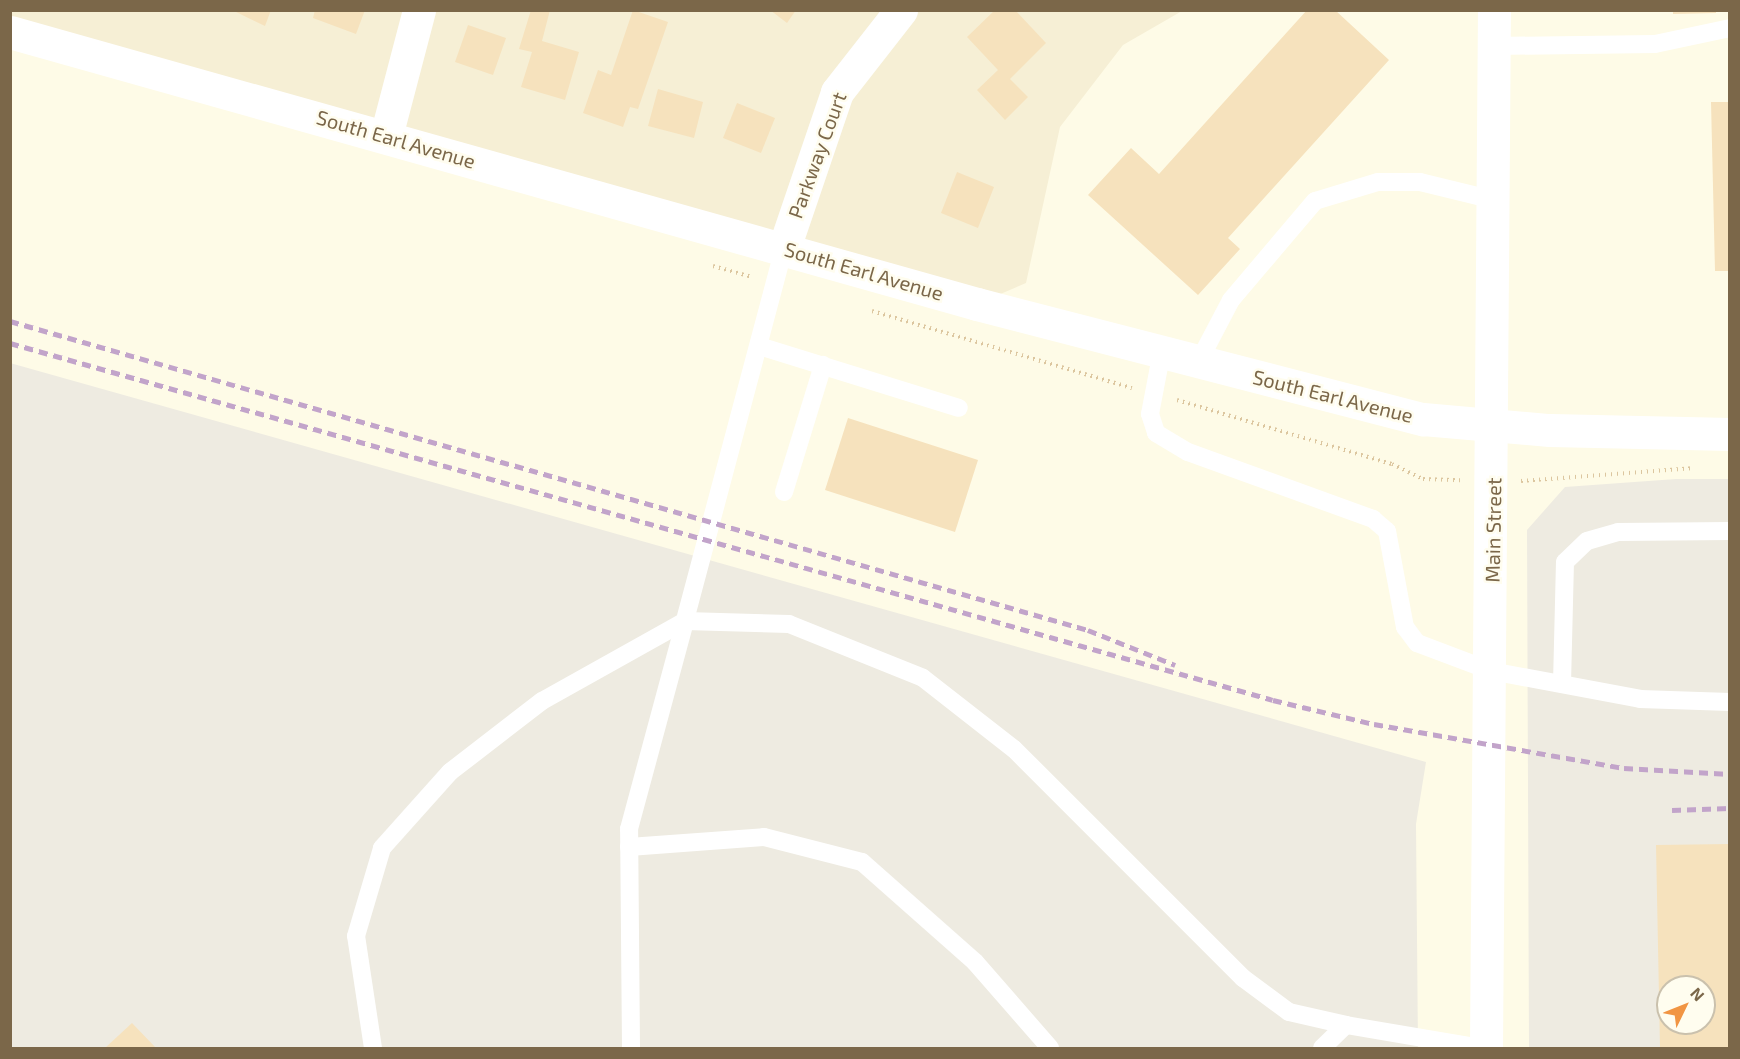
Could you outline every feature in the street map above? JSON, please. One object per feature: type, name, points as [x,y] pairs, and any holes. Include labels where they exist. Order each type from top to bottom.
[{"type":"street","points":[[386,136],[419,10]]},
{"type":"street","name":"Parkway Court","points":[[784,248],[837,92],[901,10]]},
{"type":"street","name":"Main Street","points":[[1486,1048],[1495,427],[1494,10]]},
{"type":"street","name":"South Earl Avenue","points":[[10,32],[784,248],[1199,361],[1423,419],[1495,427],[1730,434]]},
{"type":"lane","points":[[1494,46],[1655,44],[1730,28]]},
{"type":"lane","points":[[1199,361],[1231,300],[1315,201],[1378,182],[1420,182],[1494,200]]},
{"type":"lane","points":[[631,1048],[629,829],[784,248]]},
{"type":"lane","points":[[759,346],[824,364],[959,408]]},
{"type":"lane","points":[[1162,351],[1150,414],[1156,433],[1188,452],[1373,519],[1387,531],[1405,627],[1417,643],[1491,671],[1640,699],[1730,702]]},
{"type":"lane","points":[[784,492],[824,364]]},
{"type":"lane","points":[[1562,684],[1564,562],[1587,541],[1618,532],[1730,531]]},
{"type":"lane","points":[[373,1048],[356,936],[382,848],[450,772],[542,701],[685,621],[789,624],[923,678],[1014,749],[1243,978],[1289,1012],[1346,1025],[1482,1048]]},
{"type":"lane","points":[[629,847],[764,837],[862,862],[975,962],[1050,1048]]},
{"type":"lane","points":[[1322,1048],[1346,1025]]},
{"type":"path","points":[[1551,482],[1585,473],[1698,467]]},
{"type":"shaded area","points":[[10,11],[1182,11],[1123,45],[1060,127],[1026,283],[977,304],[11,32]]},
{"type":"shaded area","points":[[10,363],[1426,762],[1416,824],[1418,1048],[11,1048]]},
{"type":"shaded area","points":[[1676,479],[1729,479],[1729,1048],[1529,1048],[1527,530],[1565,487]]},
{"type":"building","points":[[232,10],[271,10],[265,26]]},
{"type":"building","points":[[315,10],[365,10],[356,34],[313,18]]},
{"type":"building","points":[[531,10],[550,10],[542,41],[579,52],[565,100],[521,87],[532,52],[519,49]]},
{"type":"building","points":[[633,10],[668,22],[638,109],[630,107],[623,127],[583,113],[598,70],[611,75]]},
{"type":"building","points":[[770,10],[796,10],[787,23]]},
{"type":"building","points":[[995,10],[1015,10],[1046,43],[1010,79],[1028,97],[1005,120],[977,90],[998,70],[967,37]]},
{"type":"building","points":[[1307,10],[1335,10],[1389,60],[1228,238],[1240,249],[1198,295],[1088,195],[1131,148],[1159,174]]},
{"type":"building","points":[[1673,10],[1716,10],[1716,13],[1673,14]]},
{"type":"building","points":[[468,25],[506,38],[493,75],[455,62]]},
{"type":"building","points":[[658,89],[703,102],[694,138],[648,126]]},
{"type":"building","points":[[1711,102],[1730,102],[1730,271],[1715,271]]},
{"type":"building","points":[[737,103],[775,118],[761,153],[723,138]]},
{"type":"building","points":[[957,172],[994,187],[978,228],[941,213]]},
{"type":"building","points":[[848,418],[978,460],[955,532],[825,490]]},
{"type":"building","points":[[1730,844],[1730,1048],[1660,1048],[1660,1035],[1716,1035],[1716,975],[1659,975],[1656,845]]},
{"type":"building","points":[[132,1023],[156,1048],[105,1048]]},
{"type":"railway","points":[[10,321],[1088,630],[1175,665]]},
{"type":"railway","points":[[10,343],[1273,700],[1374,724],[1624,768],[1730,774]]},
{"type":"railway","points":[[1672,810],[1730,808]]}]
